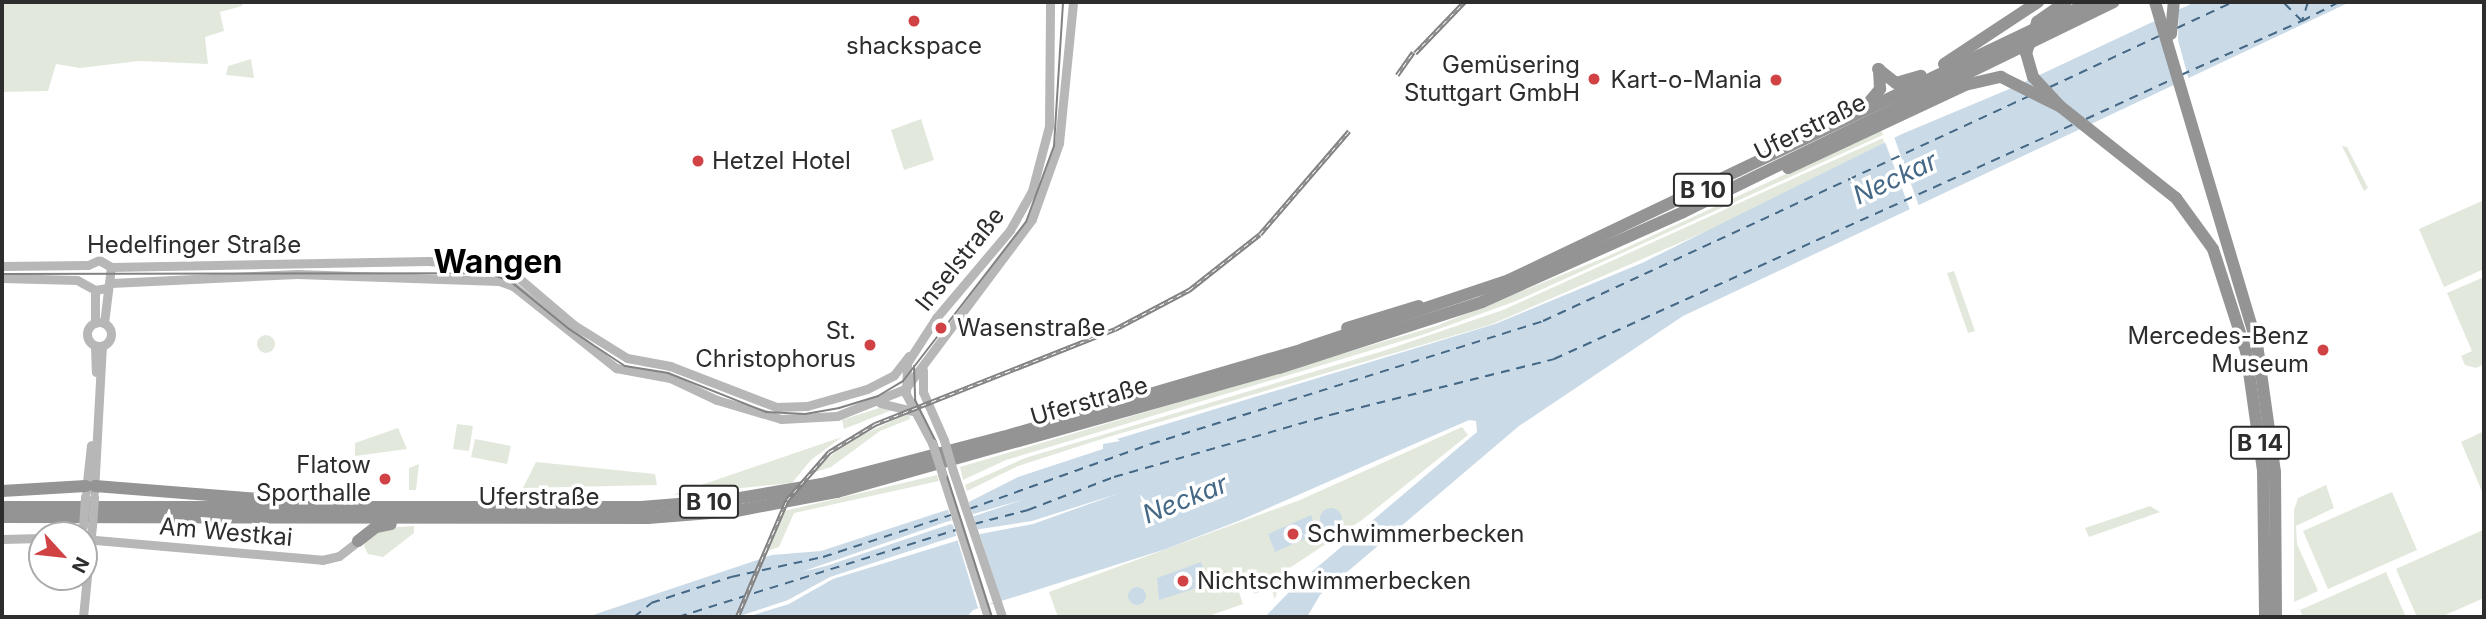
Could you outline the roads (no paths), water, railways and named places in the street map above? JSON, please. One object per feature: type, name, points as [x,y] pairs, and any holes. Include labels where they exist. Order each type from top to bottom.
[{"type":"highway","points":[[1303,349],[1314,340],[1440,299],[1547,256],[1921,76],[1978,45],[2038,2]]},
{"type":"highway","name":"B 14","points":[[2066,2],[2037,22],[2026,53],[2033,77],[2061,107],[2182,203],[2206,235],[2223,272],[2243,340],[2258,419],[2265,617]]},
{"type":"highway","name":"Uferstraße","points":[[2,507],[641,507],[776,493],[929,457],[1399,320],[1559,258],[2091,2]]},
{"type":"highway","name":"Uferstraße","points":[[2,517],[680,516],[787,503],[850,489],[1060,432],[1407,330],[1564,267],[2113,2]]},
{"type":"highway","points":[[2155,2],[2174,55]]},
{"type":"highway","name":"B 14","points":[[2174,2],[2170,27],[2174,55],[2250,313],[2264,379],[2276,497],[2276,617]]},
{"type":"highway","points":[[1870,102],[1880,89],[1878,69],[1896,83],[1921,76]]},
{"type":"highway","name":"B 14","points":[[1764,172],[1775,173],[1820,156],[1980,79],[2001,77],[2061,107]]},
{"type":"highway","name":"B 10","points":[[2,491],[90,491],[290,501],[299,506]]},
{"type":"highway","name":"B 10","points":[[358,541],[376,527],[405,518]]},
{"type":"street","name":"Inselstraße","points":[[988,617],[932,443],[913,411],[907,385],[909,356],[1010,230],[1032,191],[1049,126],[1050,2]]},
{"type":"street","name":"Inselstraße","points":[[926,363],[1015,244],[1047,186],[1059,143],[1073,2]]},
{"type":"street","name":"Hedelfinger Straße","points":[[2,266],[88,265],[99,260],[111,267],[428,261],[505,270],[574,325],[627,358],[670,366],[757,403],[807,406],[889,379]]},
{"type":"street","points":[[85,281],[88,265]]},
{"type":"street","points":[[99,346],[87,334],[99,323],[111,267]]},
{"type":"street","name":"Hedelfinger Straße","points":[[2,278],[85,281],[95,290],[108,286],[297,274],[499,281],[519,291],[616,368],[670,378],[760,414],[813,420],[879,402]]},
{"type":"street","points":[[88,521],[99,346],[111,334],[99,323],[95,290]]},
{"type":"street","points":[[909,356],[889,379],[923,392]]},
{"type":"street","points":[[879,402],[907,385],[926,363]]},
{"type":"street","points":[[926,363],[923,392],[944,440],[1002,617]]},
{"type":"street","points":[[879,402],[913,411]]},
{"type":"street","name":"Am Westkai","points":[[98,534],[332,559],[358,541]]},
{"type":"street","points":[[2,538],[28,538]]},
{"type":"street","points":[[83,617],[84,591]]},
{"type":"water","points":[[2195,2],[2350,2],[1683,316],[1519,426],[1320,595],[1307,617],[1265,617],[1295,586],[1477,432],[1476,421],[1469,420],[1241,520],[1166,549],[973,610],[967,617],[747,617],[789,604],[833,579],[975,535],[1033,524],[1120,493],[1032,521],[974,530],[830,577],[788,600],[737,617],[587,617],[772,555],[821,551],[965,504],[1018,477],[1103,449],[1103,444],[1120,441],[1117,439],[1495,324],[1642,263],[1902,134],[2014,87]],"holes":[[[1025,499],[801,572],[946,522]]]},
{"type":"water","points":[[1331,508],[1339,511],[1342,519],[1339,527],[1331,530],[1323,527],[1320,519],[1323,511]]},
{"type":"water","name":"Schwimmerbecken","points":[[1311,515],[1318,533],[1275,552],[1268,534]]},
{"type":"water","name":"Nichtschwimmerbecken","points":[[1201,562],[1209,584],[1159,600],[1157,578]]},
{"type":"water","points":[[1137,587],[1143,590],[1146,596],[1143,602],[1137,605],[1131,602],[1128,596],[1131,590]]},
{"type":"waterway","name":"Neckar","points":[[1888,182],[1920,167]]},
{"type":"tram line","points":[[2,274],[488,273],[510,281],[569,329],[625,366],[668,373],[766,412],[805,414],[839,408],[878,396],[903,381],[1026,222],[1054,146],[1063,2]]},
{"type":"tram line","points":[[914,366],[915,400],[936,442],[992,617]]},
{"type":"railway","points":[[1415,53],[1464,2]]},
{"type":"railway","points":[[1397,75],[1413,52]]},
{"type":"railway","points":[[737,617],[787,500],[829,452],[875,424],[1115,329],[1189,290],[1260,234],[1349,131]]},
{"type":"place","name":"shackspace","points":[[914,21]]},
{"type":"place","name":"Gemüsering Stuttgart GmbH","points":[[1594,79]]},
{"type":"place","name":"Kart-o-Mania","points":[[1776,80]]},
{"type":"place","name":"Hetzel Hotel","points":[[698,161]]},
{"type":"place","name":"Wasenstraße","points":[[941,328]]},
{"type":"place","name":"St. Christophorus","points":[[870,345]]},
{"type":"place","name":"Mercedes-Benz Museum","points":[[2323,350]]},
{"type":"place","name":"Flatow Sporthalle","points":[[385,479]]},
{"type":"place","name":"Schwimmerbecken","points":[[1293,534]]},
{"type":"place","name":"Nichtschwimmerbecken","points":[[1183,581]]},
{"type":"district","name":"Wangen","points":[[498,262]]}]
